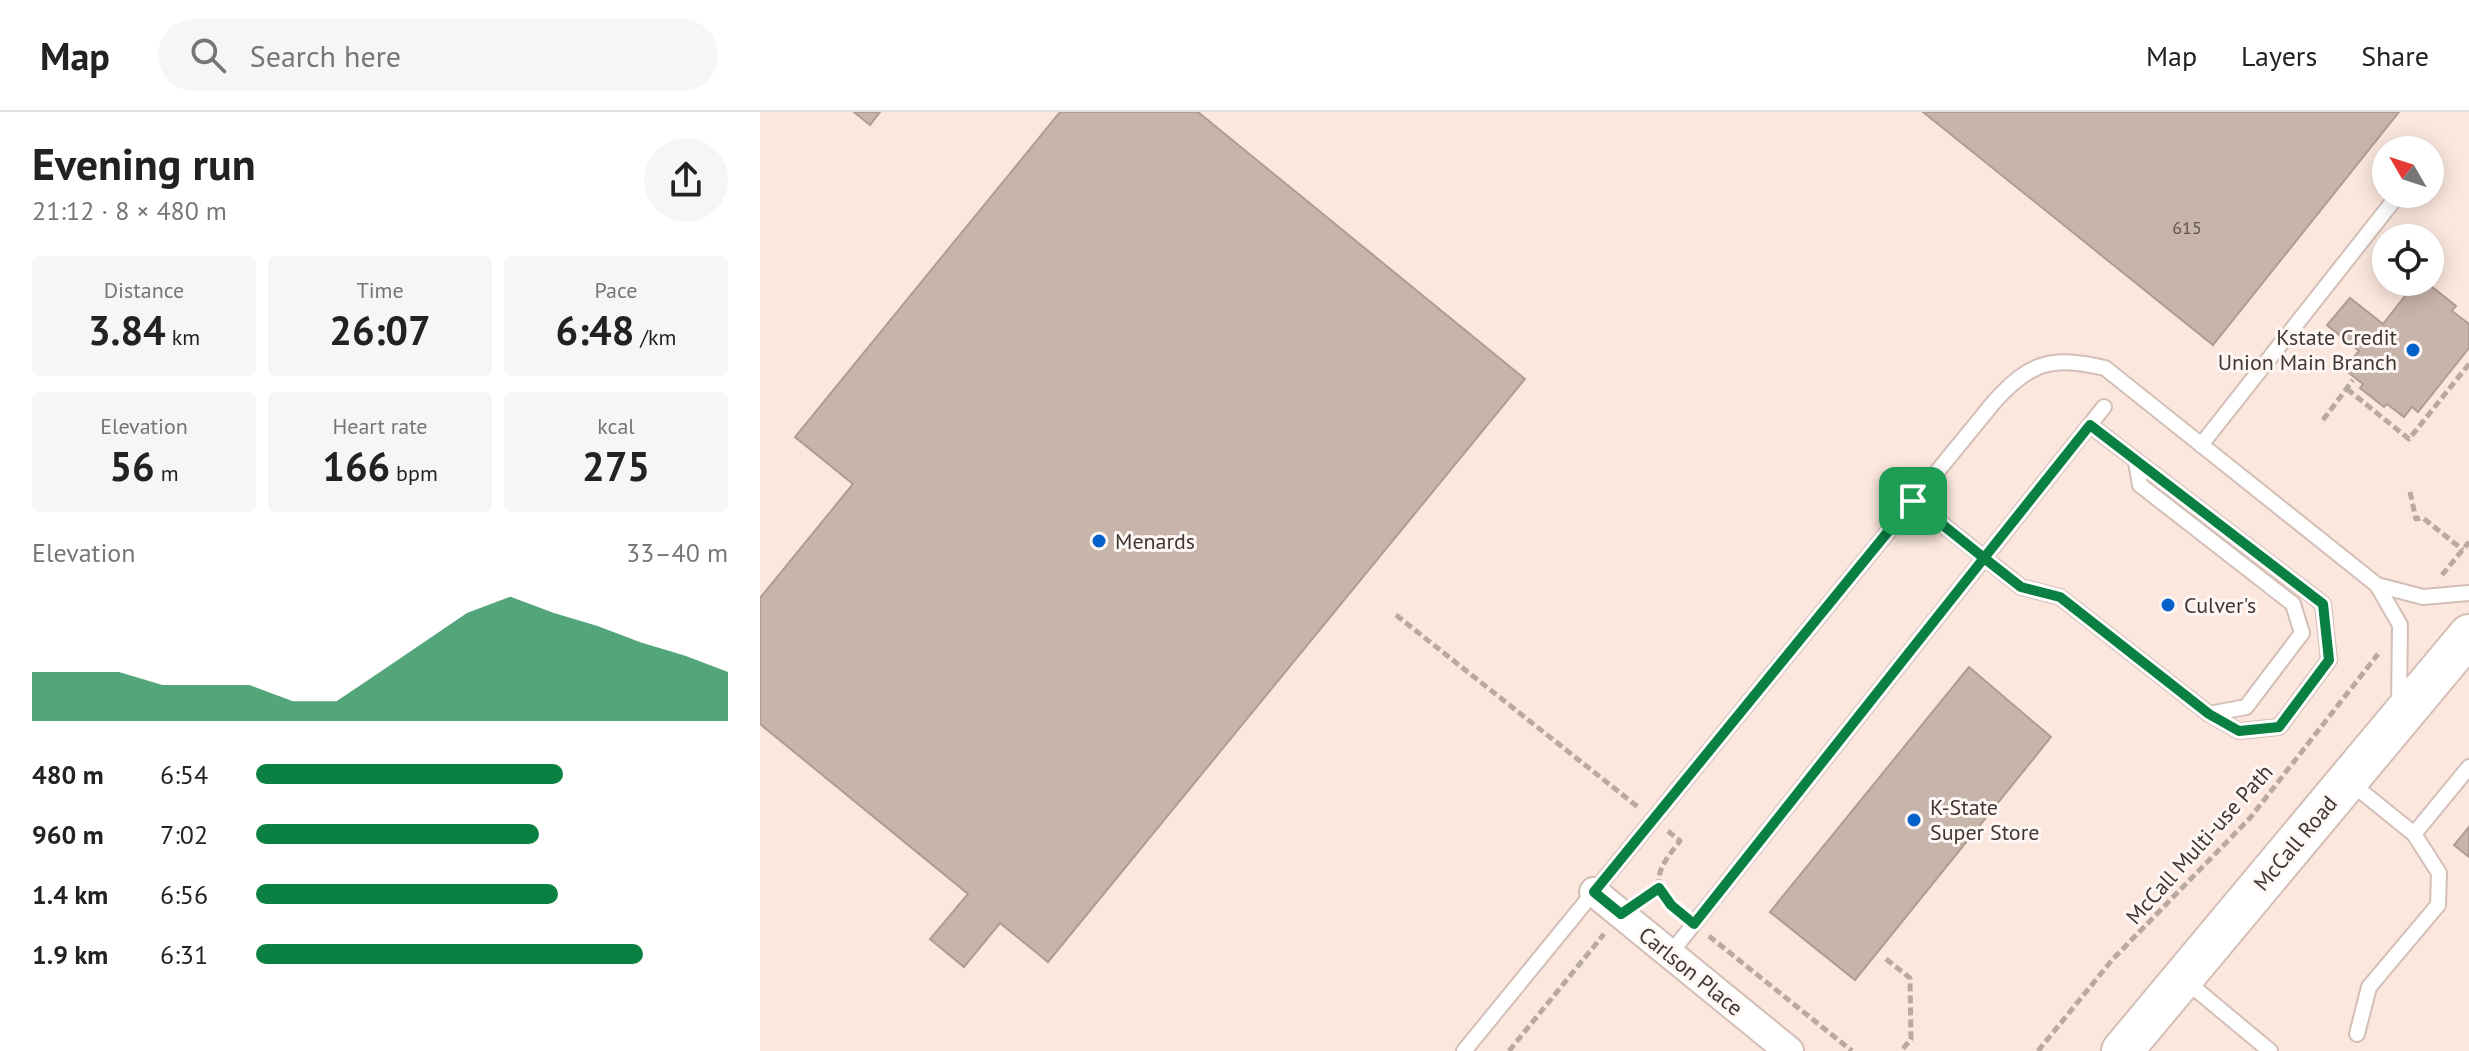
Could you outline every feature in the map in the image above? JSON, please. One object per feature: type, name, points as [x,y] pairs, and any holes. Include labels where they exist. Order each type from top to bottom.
[{"type":"main road","name":"McCall Road","points":[[2122,1051],[2469,635]]},
{"type":"street","name":"Carlson Place","points":[[1594,892],[1789,1051]]},
{"type":"lane","points":[[2201,445],[2388,208]]},
{"type":"lane","points":[[1464,1051],[2009,385],[2029,370],[2049,361],[2075,361],[2105,368],[2377,585],[2400,625],[2399,719]]},
{"type":"lane","points":[[1670,954],[2104,407]]},
{"type":"lane","points":[[1913,501],[2021,587],[2060,597],[2209,714],[2239,731],[2279,727],[2329,660],[2323,604],[2090,425]]},
{"type":"lane","points":[[2136,462],[2140,485],[2293,604],[2302,633],[2246,707],[2209,714]]},
{"type":"lane","points":[[2377,585],[2423,597],[2469,593]]},
{"type":"lane","points":[[2414,834],[2469,767]]},
{"type":"lane","points":[[2348,781],[2414,834],[2439,873],[2438,905],[2369,987],[2357,1034]]},
{"type":"lane","points":[[2182,978],[2270,1051]]},
{"type":"path","points":[[2347,389],[2409,439],[2469,364]]},
{"type":"path","points":[[2323,420],[2353,380]]},
{"type":"path","points":[[2410,492],[2416,519],[2423,518],[2463,550]]},
{"type":"path","points":[[2423,597],[2469,542]]},
{"type":"path","points":[[1396,615],[1680,841],[1661,865],[1657,881],[1661,893],[1694,924],[1852,1051]]},
{"type":"path","name":"McCall Multi-use Path","points":[[2038,1051],[2112,960],[2250,818],[2400,625]]},
{"type":"path","points":[[1509,1051],[1621,914]]},
{"type":"path","points":[[1886,959],[1910,978],[1911,1039],[1901,1051]]},
{"type":"building","points":[[854,112],[880,112],[870,125]]},
{"type":"building","name":"Menards","points":[[1060,112],[1198,112],[1525,379],[1048,962],[1000,923],[964,967],[930,939],[968,894],[760,724],[760,598],[853,484],[795,437]]},
{"type":"building","points":[[1923,112],[2399,112],[2380,136],[2372,136],[2372,146],[2213,345]]},
{"type":"building","name":"Kstate Credit Union Main Branch","points":[[2405,296],[2444,296],[2456,306],[2452,311],[2469,324],[2469,348],[2418,412],[2412,407],[2404,417],[2387,404],[2384,407],[2360,388],[2363,384],[2344,369],[2359,351],[2327,325],[2350,298],[2383,324]]},
{"type":"building","name":"K-State Super Store","points":[[1969,667],[2051,737],[1855,980],[1770,912]]},
{"type":"building","points":[[2469,827],[2469,857],[2454,845]]},
{"type":"place","name":"Kstate Credit Union Main Branch","points":[[2413,350]]},
{"type":"place","name":"Menards","points":[[1099,541]]},
{"type":"place","name":"Culver's","points":[[2168,605]]},
{"type":"place","name":"K-State Super Store","points":[[1914,820]]},
{"type":"route","points":[[1913,501],[1594,892],[1621,914],[1659,888],[1671,905],[1694,924],[1984,558],[2021,587],[2060,597],[2209,714],[2239,731],[2279,727],[2329,660],[2323,604],[2090,425],[1984,558],[1913,501]]}]
